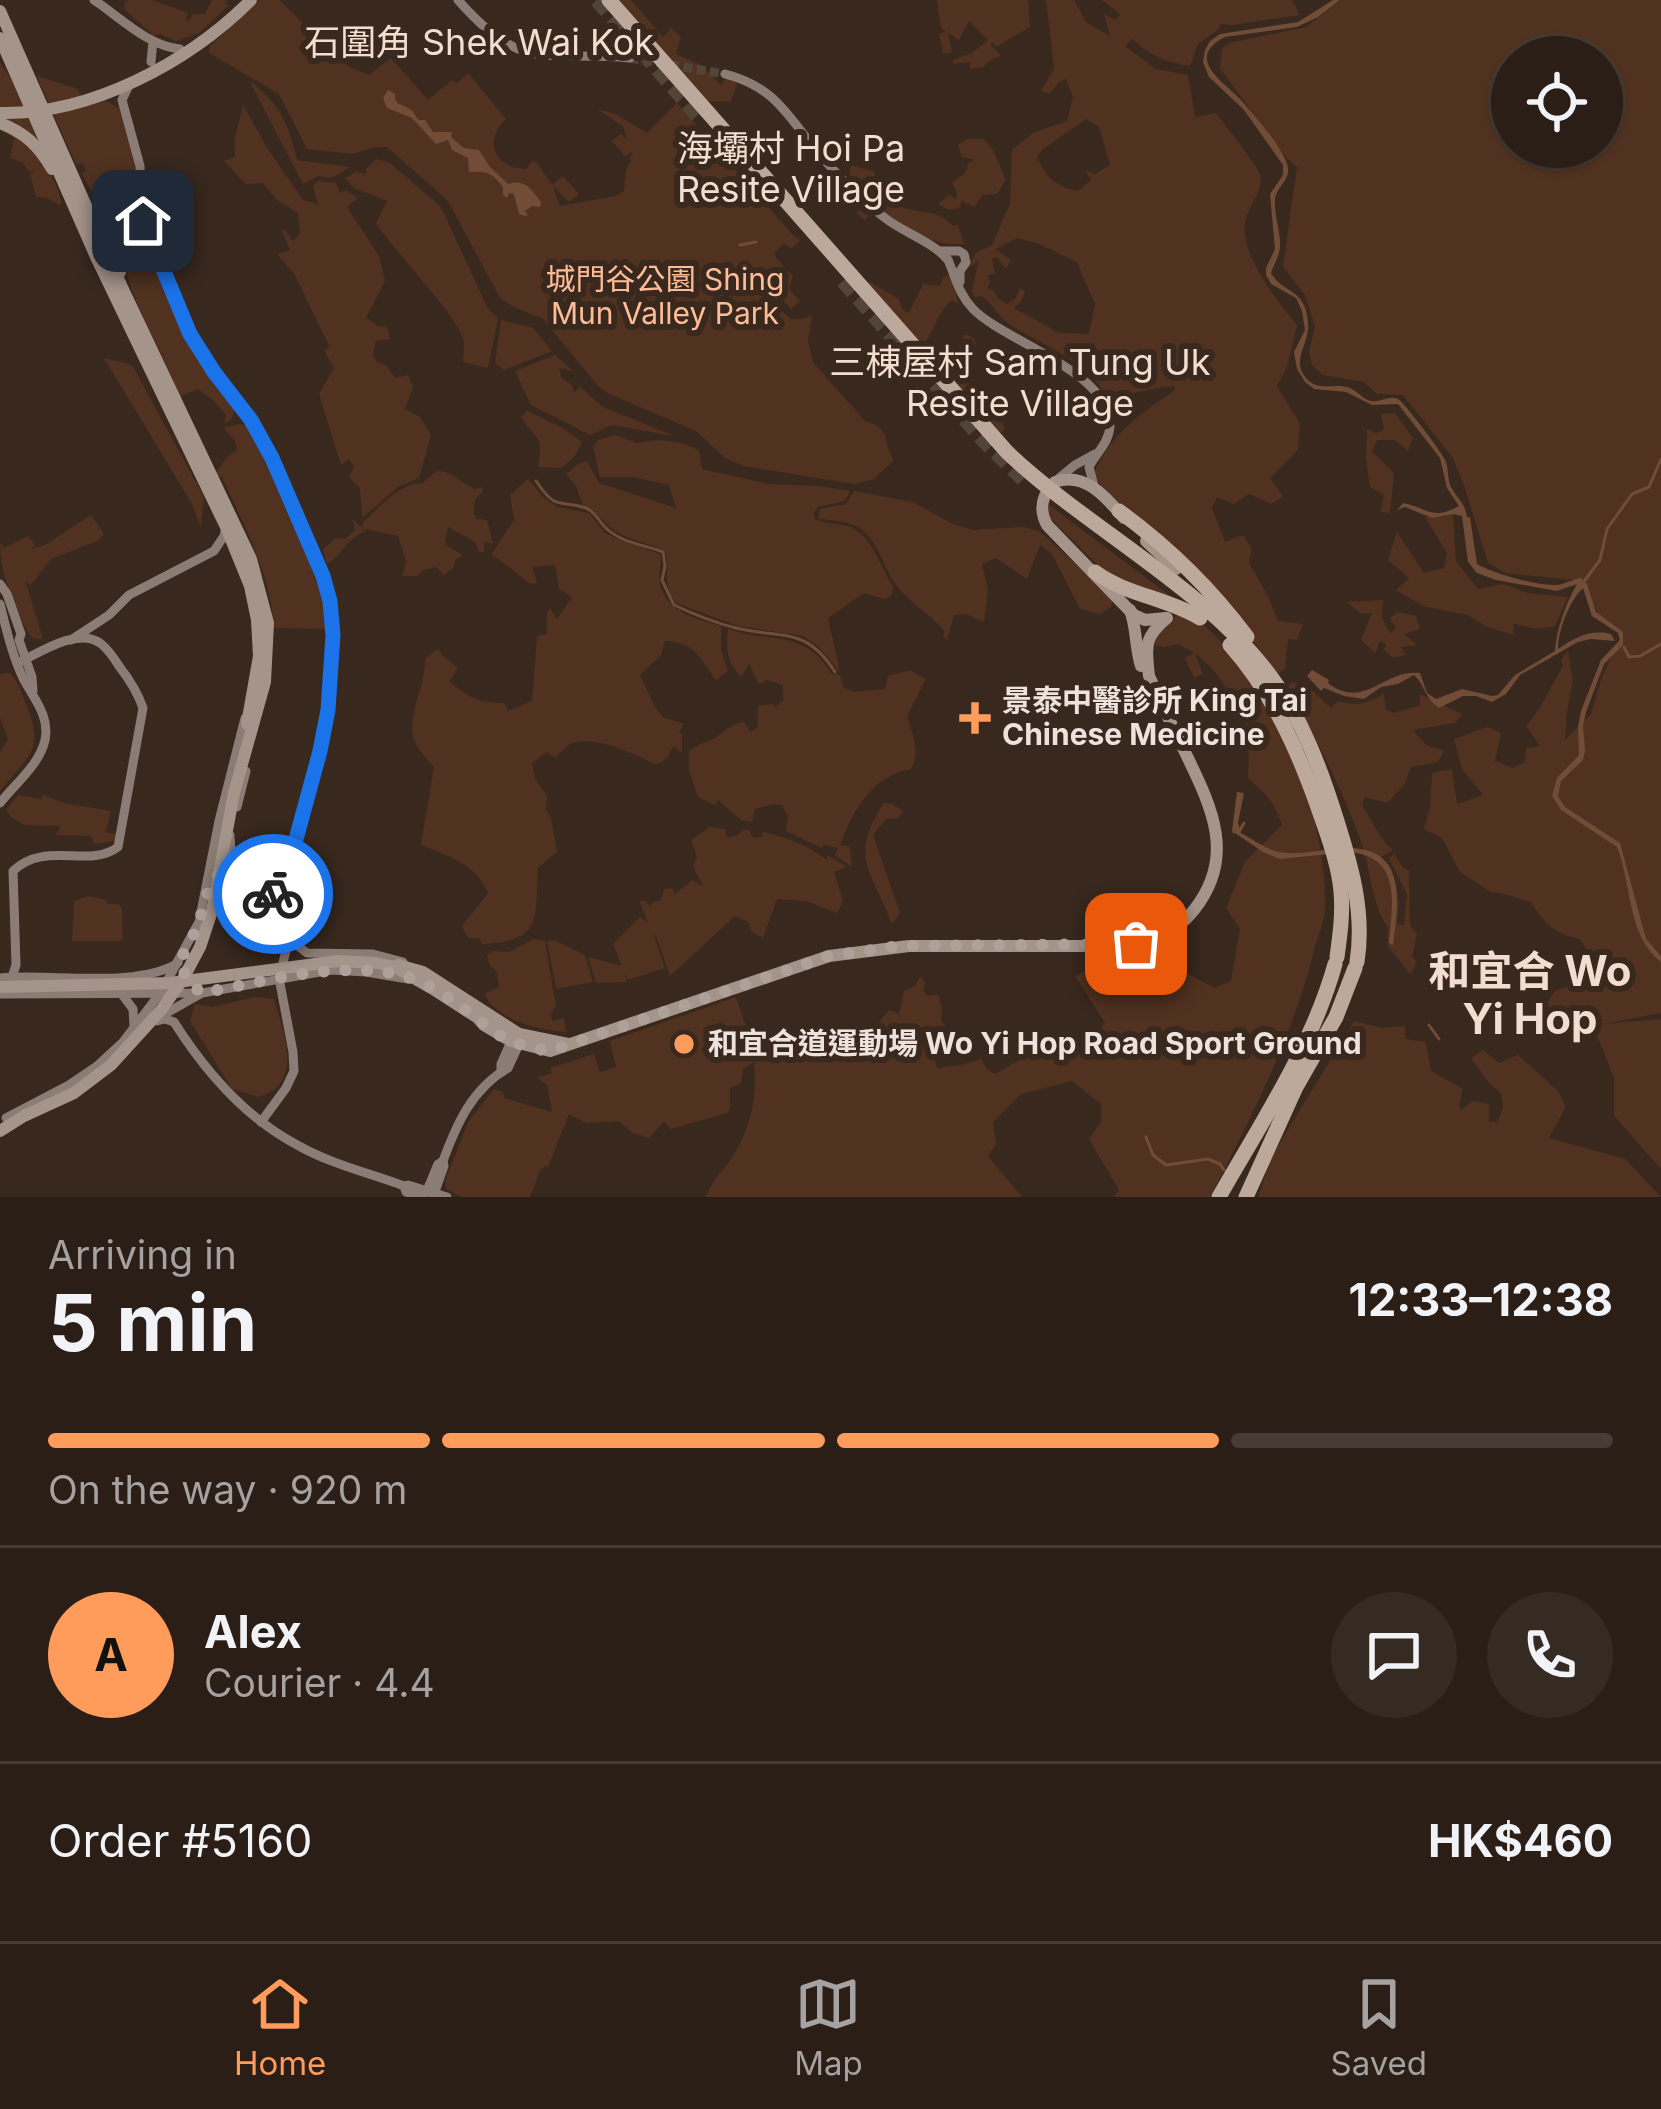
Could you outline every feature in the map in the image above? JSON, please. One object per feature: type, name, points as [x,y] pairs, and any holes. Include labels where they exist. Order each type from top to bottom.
[{"type":"highway","points":[[609,0],[1007,452],[1204,608],[1270,676]]},
{"type":"highway","points":[[698,116],[843,281]]},
{"type":"highway","points":[[1027,483],[1200,618],[1241,658],[1276,711],[1329,820]]},
{"type":"highway","points":[[1119,511],[1205,588],[1246,635],[1270,676],[1308,744],[1359,922],[1356,965],[1336,1017],[1295,1087],[1246,1197]]},
{"type":"highway","points":[[1095,572],[1200,618]]},
{"type":"highway","points":[[1219,1197],[1315,1017],[1336,960],[1346,873]]},
{"type":"main road","points":[[81,99],[180,49],[242,0]]},
{"type":"main road","points":[[0,110],[39,112],[98,97],[196,46],[251,0]]},
{"type":"main road","points":[[0,11],[70,195],[250,586],[259,656],[255,706]]},
{"type":"main road","points":[[0,38],[251,560],[268,632],[268,657],[232,793],[209,923],[183,979],[111,1065],[74,1093],[4,1124]]},
{"type":"main road","points":[[0,59],[16,74]]},
{"type":"main road","points":[[0,123],[37,146],[70,195]]},
{"type":"main road","points":[[90,217],[116,231],[138,225]]},
{"type":"main road","points":[[121,286],[118,257],[124,239],[138,225]]},
{"type":"main road","points":[[6,983],[171,979],[326,961],[376,963],[418,976],[484,1025],[550,1051],[829,956],[899,946],[1149,941],[1190,915],[1214,871],[1217,842],[1205,794],[1149,676],[1148,641],[1170,616],[1145,620],[1129,609],[1047,525],[1045,494],[1054,483],[1076,478],[1119,511],[1176,569]]},
{"type":"main road","points":[[1129,609],[1142,670],[1149,676]]},
{"type":"street","points":[[458,0],[497,39],[525,52],[545,57],[630,58]]},
{"type":"street","points":[[99,3],[118,1],[121,19]]},
{"type":"street","points":[[99,3],[153,41],[180,49]]},
{"type":"street","points":[[151,62],[153,41]]},
{"type":"street","points":[[725,74],[751,82],[772,96],[864,200],[898,228],[950,259],[955,269],[962,267],[965,299]]},
{"type":"street","points":[[130,82],[122,100],[140,166],[138,225],[190,334],[272,458],[330,601],[333,635],[328,710],[285,880],[283,926]]},
{"type":"street","points":[[98,97],[115,101],[123,110]]},
{"type":"street","points":[[950,259],[958,290],[984,319],[1062,364],[1098,397],[1110,422],[1106,442],[1089,471],[1095,490]]},
{"type":"street","points":[[1054,483],[1100,451]]},
{"type":"street","points":[[70,640],[128,595],[214,551],[226,527]]},
{"type":"street","points":[[214,551],[238,555]]},
{"type":"street","points":[[0,588],[21,658]]},
{"type":"street","points":[[4,604],[26,640],[43,647]]},
{"type":"street","points":[[95,641],[104,618]]},
{"type":"street","points":[[0,803],[44,743],[45,722],[24,680],[21,634]]},
{"type":"street","points":[[0,872],[13,871],[33,857],[105,854],[118,847],[143,709],[122,670],[95,641],[70,640],[21,658]]},
{"type":"street","points":[[255,706],[230,842],[233,862],[289,939],[307,953],[374,954],[396,959],[418,976]]},
{"type":"street","points":[[4,1124],[88,1073],[133,1030],[161,992],[199,922],[219,820],[255,706]]},
{"type":"street","points":[[6,983],[16,964],[13,871]]},
{"type":"street","points":[[208,886],[221,874],[244,880]]},
{"type":"street","points":[[259,897],[274,894],[285,880]]},
{"type":"street","points":[[261,1121],[294,1071],[280,978],[289,939]]},
{"type":"street","points":[[6,983],[139,975],[163,971],[179,962]]},
{"type":"street","points":[[179,962],[190,984],[202,993]]},
{"type":"street","points":[[6,983],[122,993],[202,993],[314,972],[418,976]]},
{"type":"street","points":[[122,993],[133,1010],[133,1030]]},
{"type":"street","points":[[34,1112],[68,1101],[98,1082],[170,1009],[202,993]]},
{"type":"street","points":[[179,1029],[184,1002]]},
{"type":"street","points":[[158,1021],[171,1019],[230,1093],[300,1147],[428,1195],[447,1197]]},
{"type":"street","points":[[428,1195],[463,1113],[512,1064],[517,1038]]},
{"type":"green space","points":[[127,0],[152,0],[188,13],[189,20],[193,14],[205,14],[212,0],[228,0],[224,4],[229,5],[199,33],[176,41],[153,35],[125,10]]},
{"type":"green space","name":"城門谷公園 Shing Mun Valley Park","points":[[259,0],[279,0],[349,67],[369,75],[391,58],[428,100],[468,73],[506,119],[495,136],[495,152],[515,167],[526,169],[532,161],[537,163],[552,185],[563,176],[579,194],[569,202],[553,186],[560,206],[624,191],[633,154],[626,157],[612,141],[621,134],[627,140],[623,126],[597,109],[616,114],[647,133],[677,103],[800,240],[792,248],[784,244],[775,252],[793,276],[789,289],[800,301],[791,309],[777,294],[776,306],[791,319],[812,315],[808,341],[813,362],[865,421],[880,428],[894,460],[874,479],[854,484],[744,466],[725,458],[696,431],[609,394],[543,319],[500,298],[448,201],[387,147],[354,154],[307,149],[279,94],[209,53],[210,46]]},
{"type":"green space","points":[[618,0],[631,0],[663,37],[671,28],[681,37],[676,54],[703,66],[721,85],[733,69],[737,85],[730,102],[706,101]]},
{"type":"green space","points":[[937,0],[1028,0],[1030,27],[996,47],[990,44],[1001,56],[970,69],[970,62],[953,64],[953,60],[988,40],[969,21],[959,40],[948,33],[952,52],[943,54],[939,34],[946,31],[941,28]]},
{"type":"green space","points":[[1046,0],[1074,0],[1086,22],[1110,36],[1104,14],[1116,20],[1120,14],[1102,0],[1292,0],[1300,15],[1221,24],[1198,44],[1190,66],[1159,57],[1132,39],[1125,46],[1156,69],[1188,75],[1195,117],[1216,113],[1257,169],[1260,186],[1246,218],[1247,245],[1261,275],[1297,325],[1277,386],[1300,424],[1298,450],[1270,478],[1283,496],[1272,504],[1249,494],[1234,504],[1217,497],[1212,508],[1225,542],[1243,535],[1252,549],[1249,563],[1278,621],[1303,624],[1297,640],[1288,639],[1285,669],[1278,674],[1200,579],[1111,496],[1094,474],[1117,437],[1175,386],[1110,398],[1074,362],[1008,323],[982,296],[974,297],[979,260],[965,271],[976,253],[992,245],[1010,204],[1012,150],[1033,133],[1067,121],[1073,97],[1066,79],[1050,94],[1041,91],[1054,69]],"holes":[[[1086,119],[1099,127],[1110,165],[1095,174],[1085,170],[1091,180],[1078,191],[1053,180],[1037,157]],[[1017,238],[1077,262],[1095,304],[1089,334],[1059,333],[1014,308],[1025,291],[1020,288],[1006,304],[987,288],[988,275],[995,274],[992,259],[997,257],[1006,269],[1011,260],[995,249]]]},
{"type":"green space","points":[[1341,0],[1661,0],[1661,1013],[1603,1024],[1661,1019],[1661,1169],[1614,1116],[1614,1078],[1598,1038],[1580,1017],[1544,1022],[1542,1010],[1555,991],[1582,981],[1591,957],[1580,939],[1551,927],[1531,902],[1491,892],[1460,872],[1442,838],[1424,829],[1432,773],[1452,769],[1457,804],[1483,795],[1462,769],[1454,739],[1487,727],[1501,733],[1495,761],[1513,768],[1525,762],[1526,748],[1540,746],[1526,726],[1568,651],[1573,681],[1565,740],[1591,714],[1621,636],[1600,617],[1583,581],[1505,573],[1488,563],[1453,458],[1403,395],[1377,394],[1364,382],[1323,375],[1312,365],[1309,351],[1315,327],[1305,295],[1283,267],[1297,167],[1220,68],[1222,48],[1306,27]]},
{"type":"green space","points":[[0,63],[42,124],[45,165],[55,182],[59,205],[36,197],[30,174],[36,170],[29,172],[23,163],[10,158],[14,138],[0,130]]},
{"type":"green space","points":[[35,72],[78,89],[84,105],[106,101],[119,108],[136,154],[141,188],[139,204],[118,226],[103,217],[82,173],[86,171],[83,163],[77,165],[74,160]]},
{"type":"green space","points":[[249,80],[281,115],[297,160],[350,167],[332,178],[318,176],[303,184]]},
{"type":"green space","points":[[243,105],[303,200],[318,204],[313,186],[318,181],[336,183],[340,193],[346,190],[358,198],[347,207],[379,256],[385,281],[366,318],[387,327],[390,339],[376,341],[373,355],[395,378],[408,375],[413,387],[405,409],[420,417],[431,435],[419,478],[398,487],[362,518],[360,488],[349,477],[354,467],[349,459],[341,465],[319,394],[334,368],[324,350],[330,348],[295,275],[277,254],[290,250],[284,229],[293,241],[300,233],[298,213],[277,200],[263,183],[246,184],[224,161],[235,157]]},
{"type":"green space","points":[[967,139],[983,139],[992,148],[1006,180],[997,194],[983,195],[974,207],[962,201],[959,208],[949,210],[938,204],[949,195],[956,199],[952,183],[975,160],[962,157],[958,145]]},
{"type":"green space","points":[[376,159],[390,163],[441,207],[487,307],[498,319],[488,368],[463,362],[460,331],[376,223],[387,201],[354,188],[345,178],[356,172],[366,174]]},
{"type":"green space","points":[[851,165],[875,172],[874,180],[887,200],[881,200],[882,204],[938,215],[958,225],[964,244],[929,239],[875,209],[865,220],[856,213],[874,201],[864,192],[852,207],[849,204]]},
{"type":"green space","points":[[140,229],[147,236],[188,339],[236,405],[231,420],[224,423],[226,415],[198,389],[179,397],[128,276],[127,244]]},
{"type":"green space","points":[[952,275],[958,304],[952,300],[947,304],[925,343],[915,340],[865,284],[870,282],[899,299],[909,313],[923,284],[940,286],[944,276]]},
{"type":"green space","points":[[501,320],[533,328],[552,351],[504,370],[495,363]]},
{"type":"green space","points":[[965,334],[976,343],[966,379],[990,402],[1003,432],[998,433],[947,374]]},
{"type":"green space","points":[[555,355],[573,371],[559,368],[574,393],[580,387],[603,407],[675,436],[612,425],[590,435],[531,405],[515,371]]},
{"type":"green space","points":[[104,358],[132,365],[204,497],[201,527],[191,502]]},
{"type":"green space","points":[[527,411],[582,442],[562,468],[538,467],[538,439],[521,417]]},
{"type":"green space","points":[[1395,413],[1413,438],[1408,451],[1395,440],[1377,440],[1372,452],[1394,473],[1390,513],[1380,512],[1384,495],[1370,487],[1367,429],[1384,430],[1381,414]]},
{"type":"green space","points":[[258,426],[269,446],[264,456],[301,527],[298,532],[324,601],[328,601],[327,629],[274,628],[255,551],[222,477],[214,476],[237,450],[224,428]]},
{"type":"green space","points":[[615,435],[637,443],[660,440],[699,450],[702,469],[768,484],[850,491],[845,501],[817,507],[815,519],[860,533],[893,586],[892,595],[884,599],[864,593],[828,618],[840,672],[803,636],[738,626],[676,603],[668,586],[665,551],[611,528],[583,505],[566,474],[587,461],[599,483],[676,508],[669,485],[632,477],[600,477],[593,447],[598,440]]},
{"type":"green space","points":[[436,471],[481,487],[475,515],[487,520],[493,544],[484,542],[484,552],[448,527],[447,546],[463,555],[454,567],[444,575],[436,567],[417,576],[402,576],[406,561],[398,536],[366,529],[327,564],[323,550],[335,538],[345,539],[355,530],[352,519],[363,528],[363,522],[390,497],[423,483]]},
{"type":"green space","points":[[528,479],[557,507],[589,513],[604,532],[660,554],[663,593],[683,613],[721,626],[721,650],[728,671],[716,680],[690,648],[665,641],[661,655],[640,675],[663,717],[684,724],[679,732],[682,753],[673,746],[667,758],[656,764],[613,746],[579,741],[555,758],[547,752],[532,763],[535,779],[547,796],[557,852],[538,868],[535,914],[526,932],[482,944],[479,938],[468,938],[462,926],[488,893],[483,884],[461,863],[421,845],[434,767],[416,744],[412,724],[425,659],[438,648],[458,668],[449,681],[468,695],[504,703],[508,711],[532,701],[537,636],[547,634],[550,608],[557,619],[572,597],[559,589],[555,565],[532,567],[537,583],[531,584],[491,555],[514,520],[510,495]]},
{"type":"green space","points":[[854,491],[913,502],[973,530],[1024,527],[1039,531],[1113,597],[1111,607],[1100,614],[1080,609],[1052,554],[1040,545],[1027,579],[996,558],[982,564],[988,590],[984,622],[966,614],[954,615],[947,640],[945,631],[897,586],[868,535],[851,524],[818,518],[820,509],[846,504]]},
{"type":"green space","points":[[1049,505],[1173,598],[1110,577],[1051,519]]},
{"type":"green space","points":[[1453,513],[1456,561],[1478,589],[1503,584],[1528,593],[1568,597],[1555,626],[1537,629],[1514,624],[1513,635],[1468,615],[1423,606],[1396,590],[1409,578],[1388,560],[1397,532],[1424,573],[1444,568],[1447,553],[1425,517]]},
{"type":"green space","points":[[91,515],[104,534],[97,541],[51,559],[30,586],[25,580],[43,639],[34,639],[10,594],[0,543],[4,548],[28,536],[35,545],[31,549],[45,545]]},
{"type":"green space","points":[[1383,600],[1382,618],[1390,633],[1396,628],[1390,618],[1398,612],[1416,616],[1420,629],[1404,634],[1417,645],[1401,647],[1406,655],[1393,658],[1380,641],[1375,653],[1361,640],[1372,613],[1361,614],[1347,602]]},
{"type":"green space","points":[[1182,611],[1209,629],[1230,653],[1278,729],[1309,802],[1324,881],[1324,918],[1294,1015],[1210,1197],[1114,1197],[1119,1190],[1089,1139],[1101,1122],[1101,1104],[1072,1081],[1021,1094],[993,1122],[996,1144],[988,1156],[1022,1197],[706,1197],[749,1122],[754,1062],[743,1069],[741,1083],[730,1088],[727,1113],[671,1129],[664,1121],[649,1138],[618,1121],[586,1123],[569,1114],[530,1197],[462,1197],[446,1189],[468,1122],[494,1089],[503,1092],[504,1098],[552,1112],[547,1085],[537,1078],[552,1073],[550,1068],[594,1054],[600,1072],[616,1067],[610,1041],[736,997],[755,1061],[799,1043],[812,1060],[855,1043],[889,1010],[899,1014],[904,991],[915,986],[920,976],[928,996],[938,994],[941,1022],[955,1034],[930,1043],[937,1068],[981,1059],[995,1074],[1062,1042],[1078,1050],[1105,1023],[1075,976],[1099,966],[1165,962],[1215,988],[1231,981],[1240,929],[1226,908],[1245,862],[1282,825],[1269,798],[1248,778],[1249,744],[1243,745],[1233,705],[1216,673],[1195,654],[1203,674],[1194,678],[1185,658],[1194,653],[1178,644],[1154,645],[1149,662],[1152,646],[1159,634]]},
{"type":"green space","points":[[728,629],[798,644],[821,659],[832,674],[840,675],[844,688],[855,692],[885,689],[888,676],[910,670],[926,679],[907,716],[915,743],[914,763],[911,769],[885,779],[858,807],[840,845],[850,847],[852,867],[835,855],[838,848],[822,848],[786,831],[788,817],[782,805],[755,809],[752,822],[741,820],[718,800],[715,805],[698,797],[689,771],[689,751],[739,723],[744,722],[750,732],[757,728],[758,706],[775,707],[783,700],[783,685],[767,680],[759,684],[749,664],[741,677],[732,666]]},
{"type":"green space","points":[[10,673],[34,734],[30,753],[0,791],[0,752],[8,740],[0,717],[0,674]]},
{"type":"green space","points":[[1293,682],[1314,692],[1331,708],[1338,701],[1362,703],[1384,694],[1386,709],[1394,713],[1420,705],[1420,694],[1462,714],[1455,723],[1413,730],[1426,745],[1444,751],[1438,762],[1411,767],[1405,784],[1387,803],[1365,797],[1362,805],[1393,850],[1379,858],[1394,881],[1397,923],[1404,925],[1407,894],[1389,858],[1395,854],[1409,871],[1410,926],[1417,933],[1412,957],[1417,962],[1410,974],[1388,946],[1388,927],[1375,900],[1366,857],[1288,685]]},
{"type":"green space","points":[[18,795],[41,799],[43,795],[111,811],[106,832],[116,834],[116,841],[94,844],[91,836],[55,835],[61,826],[24,825],[6,810]]},
{"type":"green space","points":[[884,803],[903,811],[898,818],[886,819],[873,835],[900,913],[892,924],[865,851]]},
{"type":"green space","points":[[710,827],[725,829],[727,838],[743,830],[749,830],[753,838],[762,837],[763,832],[847,867],[834,872],[843,901],[837,913],[806,901],[777,899],[763,938],[735,916],[670,976],[653,932],[665,968],[628,980],[624,971],[627,982],[596,983],[588,957],[622,966],[613,944],[640,917],[648,923],[640,902],[650,906],[661,900],[664,889],[673,888],[674,895],[692,880],[703,886],[693,866],[697,857],[691,840]]},
{"type":"green space","points":[[89,896],[122,908],[120,941],[72,941],[74,901]]},
{"type":"green space","points":[[534,939],[545,941],[556,1006],[552,1021],[564,1018],[566,1032],[509,1018],[484,994],[499,987],[487,955],[509,952]]},
{"type":"green space","points":[[547,941],[585,955],[593,982],[556,989]]},
{"type":"green space","points":[[255,997],[274,999],[287,1056],[283,1078],[275,1089],[259,1097],[232,1089],[190,1021],[195,1004],[212,1007]]},
{"type":"green space","points":[[1354,1021],[1382,1028],[1405,1026],[1405,1039],[1426,1042],[1431,1071],[1463,1089],[1461,1110],[1472,1101],[1489,1104],[1489,1122],[1497,1122],[1503,1108],[1501,1093],[1471,1058],[1483,1050],[1499,1063],[1518,1055],[1558,1091],[1566,1107],[1549,1138],[1625,1159],[1661,1197],[1258,1197],[1272,1156]]},
{"type":"shaded area","points":[[1340,0],[1297,27],[1225,37],[1213,45],[1207,61],[1260,122],[1286,161],[1288,173],[1275,201],[1280,247],[1271,273],[1298,297],[1306,311],[1308,330],[1300,367],[1314,384],[1347,387],[1371,401],[1391,398],[1401,402],[1446,461],[1450,485],[1470,517],[1477,564],[1544,584],[1581,578],[1596,612],[1623,632],[1623,645],[1604,664],[1586,712],[1583,760],[1561,781],[1558,796],[1565,807],[1620,843],[1646,939],[1661,962],[1636,924],[1617,847],[1561,810],[1552,796],[1557,778],[1579,755],[1581,711],[1601,660],[1620,640],[1618,633],[1592,616],[1583,588],[1565,617],[1558,649],[1596,633],[1611,634],[1615,641],[1578,642],[1520,675],[1506,694],[1492,702],[1463,696],[1439,708],[1430,700],[1414,675],[1364,699],[1321,691],[1307,676],[1312,670],[1353,693],[1407,673],[1420,673],[1427,693],[1436,699],[1462,689],[1498,695],[1515,675],[1555,651],[1562,617],[1577,584],[1557,591],[1477,573],[1468,562],[1462,516],[1432,518],[1405,507],[1397,510],[1403,503],[1436,513],[1459,506],[1447,488],[1440,458],[1398,404],[1372,405],[1346,392],[1314,389],[1297,369],[1294,352],[1305,330],[1302,311],[1296,298],[1271,284],[1266,275],[1275,249],[1270,194],[1283,175],[1283,165],[1244,110],[1209,77],[1203,62],[1210,41],[1220,34],[1298,22]]},
{"type":"shaded area","points":[[388,90],[433,132],[452,132],[451,137],[464,148],[479,150],[508,184],[528,186],[540,207],[532,206],[525,216],[519,214],[514,194],[507,198],[495,178],[469,172],[468,158],[452,150],[448,140],[436,144],[412,118],[387,108],[383,98]]},
{"type":"shaded area","points":[[1237,792],[1244,793],[1238,823],[1241,833],[1266,847],[1289,853],[1356,848],[1386,861],[1396,889],[1393,945],[1389,943],[1390,885],[1378,863],[1349,852],[1280,859],[1263,852],[1232,831]]},
{"type":"waterway","points":[[740,245],[756,242]]},
{"type":"waterway","points":[[1582,584],[1600,560],[1607,529],[1632,494],[1649,487],[1661,459]]},
{"type":"waterway","points":[[536,481],[554,501],[586,508],[620,538],[663,552],[662,580],[674,605],[728,626],[803,641],[835,672]]},
{"type":"waterway","points":[[1624,647],[1629,657],[1661,644]]},
{"type":"waterway","points":[[1234,832],[1244,823]]},
{"type":"waterway","points":[[1429,1025],[1439,1039]]},
{"type":"waterway","points":[[1146,1137],[1153,1155],[1166,1165],[1208,1159],[1224,1170]]},
{"type":"tunnel","points":[[597,0],[698,116]]},
{"type":"tunnel","points":[[630,58],[725,74]]},
{"type":"tunnel","points":[[843,281],[1027,483]]},
{"type":"way so far","points":[[273,894],[259,897],[233,875],[221,874],[208,886],[199,922],[179,962],[193,988],[202,993],[331,970],[388,975],[426,985],[512,1041],[550,1051],[829,956],[899,946],[1136,944]]},
{"type":"place","name":"景泰中醫診所 King Tai Chinese Medicine","points":[[975,718]]},
{"type":"place","name":"和宜合道運動場 Wo Yi Hop Road Sport Ground","points":[[684,1044]]},
{"type":"district","name":"石圍角 Shek Wai Kok","points":[[479,42]]},
{"type":"district","name":"海壩村 Hoi Pa Resite Village","points":[[791,168]]},
{"type":"district","name":"三棟屋村 Sam Tung Uk Resite Village","points":[[1020,382]]},
{"type":"district","name":"和宜合 Wo Yi Hop","points":[[1530,995]]},
{"type":"route","points":[[143,221],[190,334],[272,458],[323,576],[332,610],[328,710],[320,751],[286,876],[273,894]]}]
